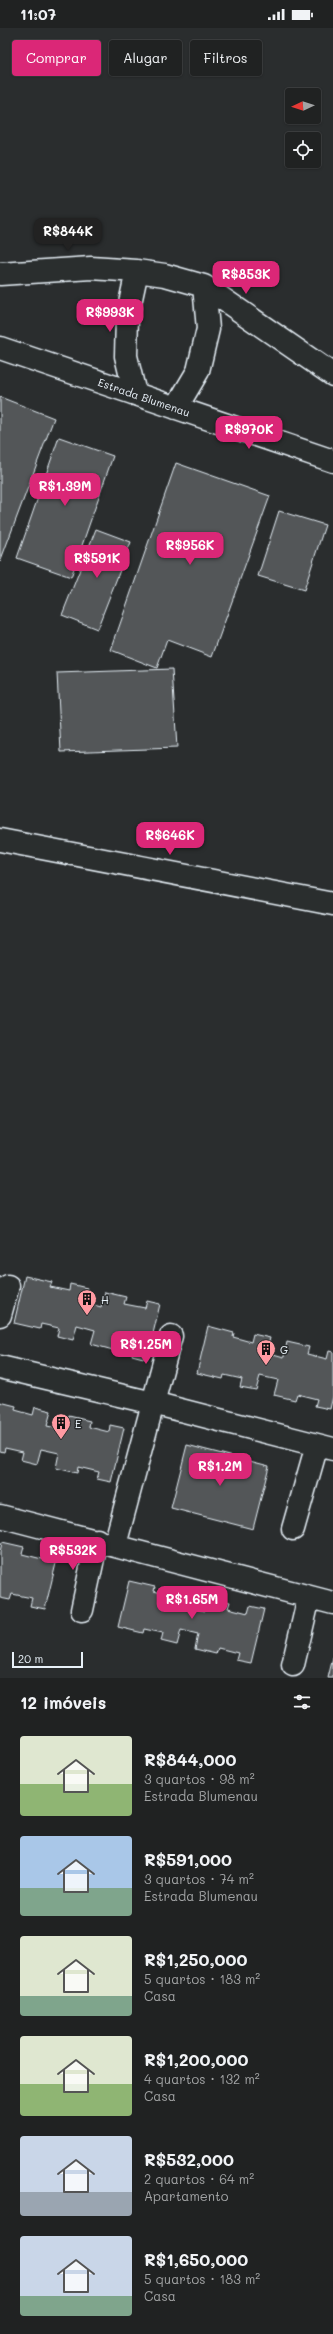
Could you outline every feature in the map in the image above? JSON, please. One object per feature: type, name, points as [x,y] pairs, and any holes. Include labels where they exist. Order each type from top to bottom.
[{"type":"street","points":[[0,274],[91,268],[137,271],[165,275],[204,286],[333,375]]},
{"type":"street","points":[[135,394],[126,356],[126,349],[127,317],[137,271]]},
{"type":"street","points":[[176,408],[198,371],[208,329],[204,286]]},
{"type":"street","name":"Estrada Blumenau","points":[[0,348],[333,461]]},
{"type":"street","points":[[0,840],[333,904]]},
{"type":"street","points":[[0,1315],[8,1286]]},
{"type":"street","points":[[82,1610],[153,1403],[171,1336]]},
{"type":"street","points":[[0,1367],[153,1403],[325,1447],[293,1528]]},
{"type":"street","points":[[0,1516],[106,1542],[333,1603]]},
{"type":"street","points":[[292,1665],[309,1597]]},
{"type":"building","points":[[0,397],[54,418],[0,562]]},
{"type":"building","points":[[59,437],[113,456],[71,577],[17,558]]},
{"type":"building","points":[[176,463],[270,496],[212,657],[167,640],[157,668],[111,650]]},
{"type":"building","points":[[279,511],[325,525],[304,590],[258,576]]},
{"type":"building","points":[[96,529],[131,542],[97,629],[62,615]]},
{"type":"building","points":[[172,669],[177,748],[61,752],[57,673]]},
{"type":"building","name":"H","points":[[25,1276],[52,1282],[50,1287],[69,1291],[70,1284],[87,1288],[83,1302],[101,1307],[105,1292],[126,1297],[124,1304],[145,1308],[147,1301],[160,1304],[147,1359],[132,1355],[134,1348],[114,1343],[113,1350],[91,1344],[95,1330],[77,1325],[73,1340],[57,1336],[59,1328],[41,1324],[40,1329],[14,1323]]},
{"type":"building","name":"G","points":[[208,1326],[234,1333],[233,1337],[251,1342],[253,1334],[270,1338],[266,1352],[284,1357],[287,1342],[309,1347],[307,1354],[327,1359],[329,1351],[333,1352],[333,1396],[330,1409],[315,1406],[317,1399],[297,1394],[295,1400],[274,1395],[278,1380],[260,1376],[256,1390],[240,1387],[242,1379],[224,1375],[223,1379],[197,1373]]},
{"type":"building","name":"E","points":[[0,1402],[16,1406],[15,1410],[33,1415],[35,1407],[51,1411],[47,1426],[66,1430],[69,1416],[90,1421],[89,1427],[109,1432],[110,1425],[124,1428],[111,1482],[97,1479],[99,1472],[78,1467],[77,1473],[56,1468],[59,1453],[41,1449],[37,1464],[21,1460],[23,1452],[5,1448],[4,1452],[0,1451]]},
{"type":"building","points":[[187,1445],[269,1466],[253,1529],[171,1508]]},
{"type":"building","points":[[2,1542],[24,1547],[22,1554],[42,1559],[44,1551],[58,1555],[45,1609],[30,1606],[32,1598],[12,1594],[10,1600],[0,1598],[0,1552]]},
{"type":"building","points":[[129,1581],[155,1587],[154,1591],[172,1596],[174,1588],[190,1592],[187,1607],[205,1611],[208,1597],[230,1602],[228,1608],[248,1613],[250,1606],[264,1609],[251,1663],[236,1660],[238,1653],[218,1648],[216,1654],[195,1649],[198,1634],[181,1630],[177,1645],[161,1641],[163,1633],[144,1629],[143,1633],[118,1627]]},
{"type":"building","points":[[333,1657],[333,1678],[328,1678]]},
{"type":"place","name":"H","points":[[87,1316]]},
{"type":"place","name":"G","points":[[266,1366]]},
{"type":"place","name":"E","points":[[61,1440]]}]
